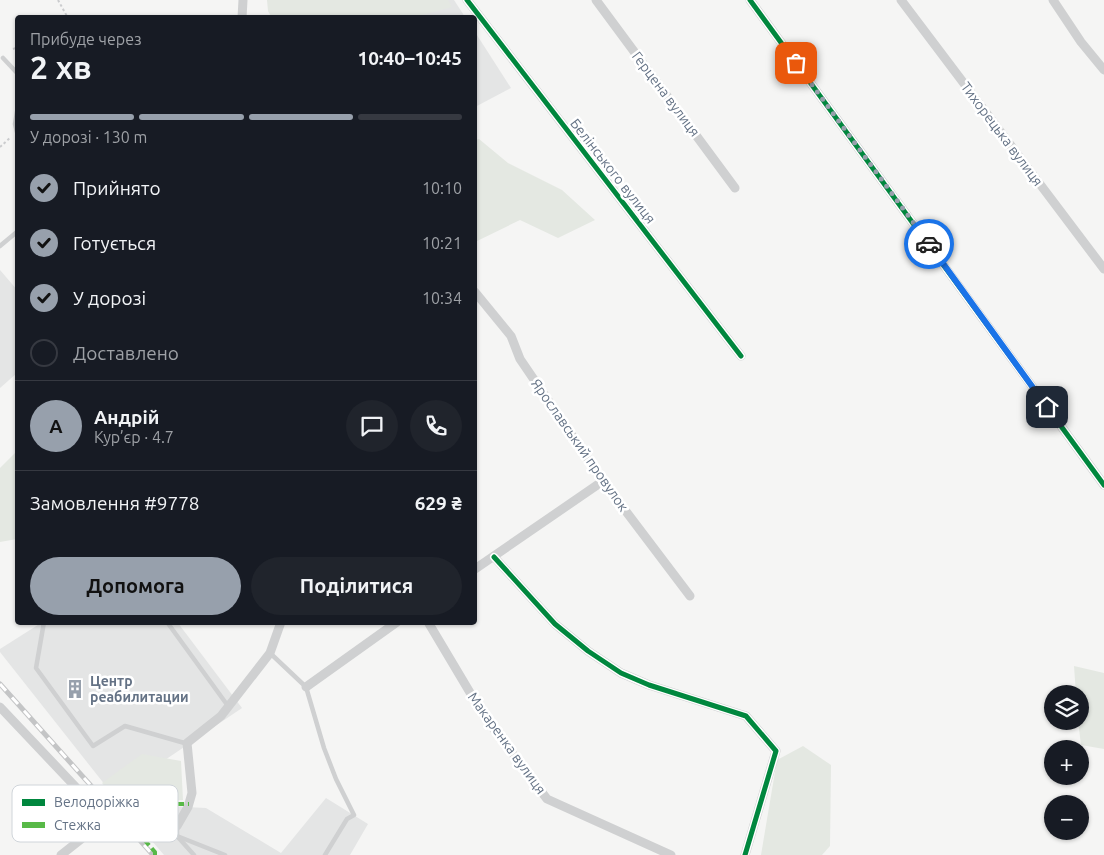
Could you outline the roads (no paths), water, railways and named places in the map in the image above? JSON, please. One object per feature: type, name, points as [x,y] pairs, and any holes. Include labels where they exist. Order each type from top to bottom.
[{"type":"street","points":[[242,15],[243,0]]},
{"type":"street","name":"Белінського вулиця","points":[[467,0],[741,356]]},
{"type":"street","name":"Герцена вулиця","points":[[596,0],[735,188]]},
{"type":"street","points":[[750,0],[1104,485]]},
{"type":"street","name":"Тихорецька вулиця","points":[[901,0],[1100,256],[1104,269]]},
{"type":"street","points":[[1053,0],[1081,42],[1104,70]]},
{"type":"street","name":"Ярославський провулок","points":[[477,294],[511,336],[520,359],[603,481],[690,596]]},
{"type":"street","points":[[477,569],[603,481]]},
{"type":"street","points":[[494,557],[555,624],[588,651],[621,673],[649,685],[746,716],[776,752],[745,855]]},
{"type":"street","points":[[178,824],[188,807],[192,793],[188,744],[221,716],[270,653],[280,625]]},
{"type":"street","points":[[306,687],[393,625]]},
{"type":"street","name":"Макаренка вулиця","points":[[430,625],[484,716],[548,799],[671,855]]},
{"type":"street","points":[[0,707],[74,785]]},
{"type":"street","points":[[61,855],[77,842]]},
{"type":"lane","points":[[3,58],[15,71]]},
{"type":"lane","points":[[0,246],[15,234]]},
{"type":"lane","points":[[43,625],[36,668],[93,746],[125,726],[188,744]]},
{"type":"lane","points":[[169,625],[228,706]]},
{"type":"lane","points":[[270,653],[306,687],[327,756],[354,815],[346,819],[325,855]]},
{"type":"lane","points":[[178,836],[225,855]]},
{"type":"lane","points":[[178,837],[194,855]]},
{"type":"railway","points":[[0,684],[90,785]]},
{"type":"railway","points":[[141,842],[153,855]]},
{"type":"place","name":"Центр реабилитации","points":[[75,689]]}]
